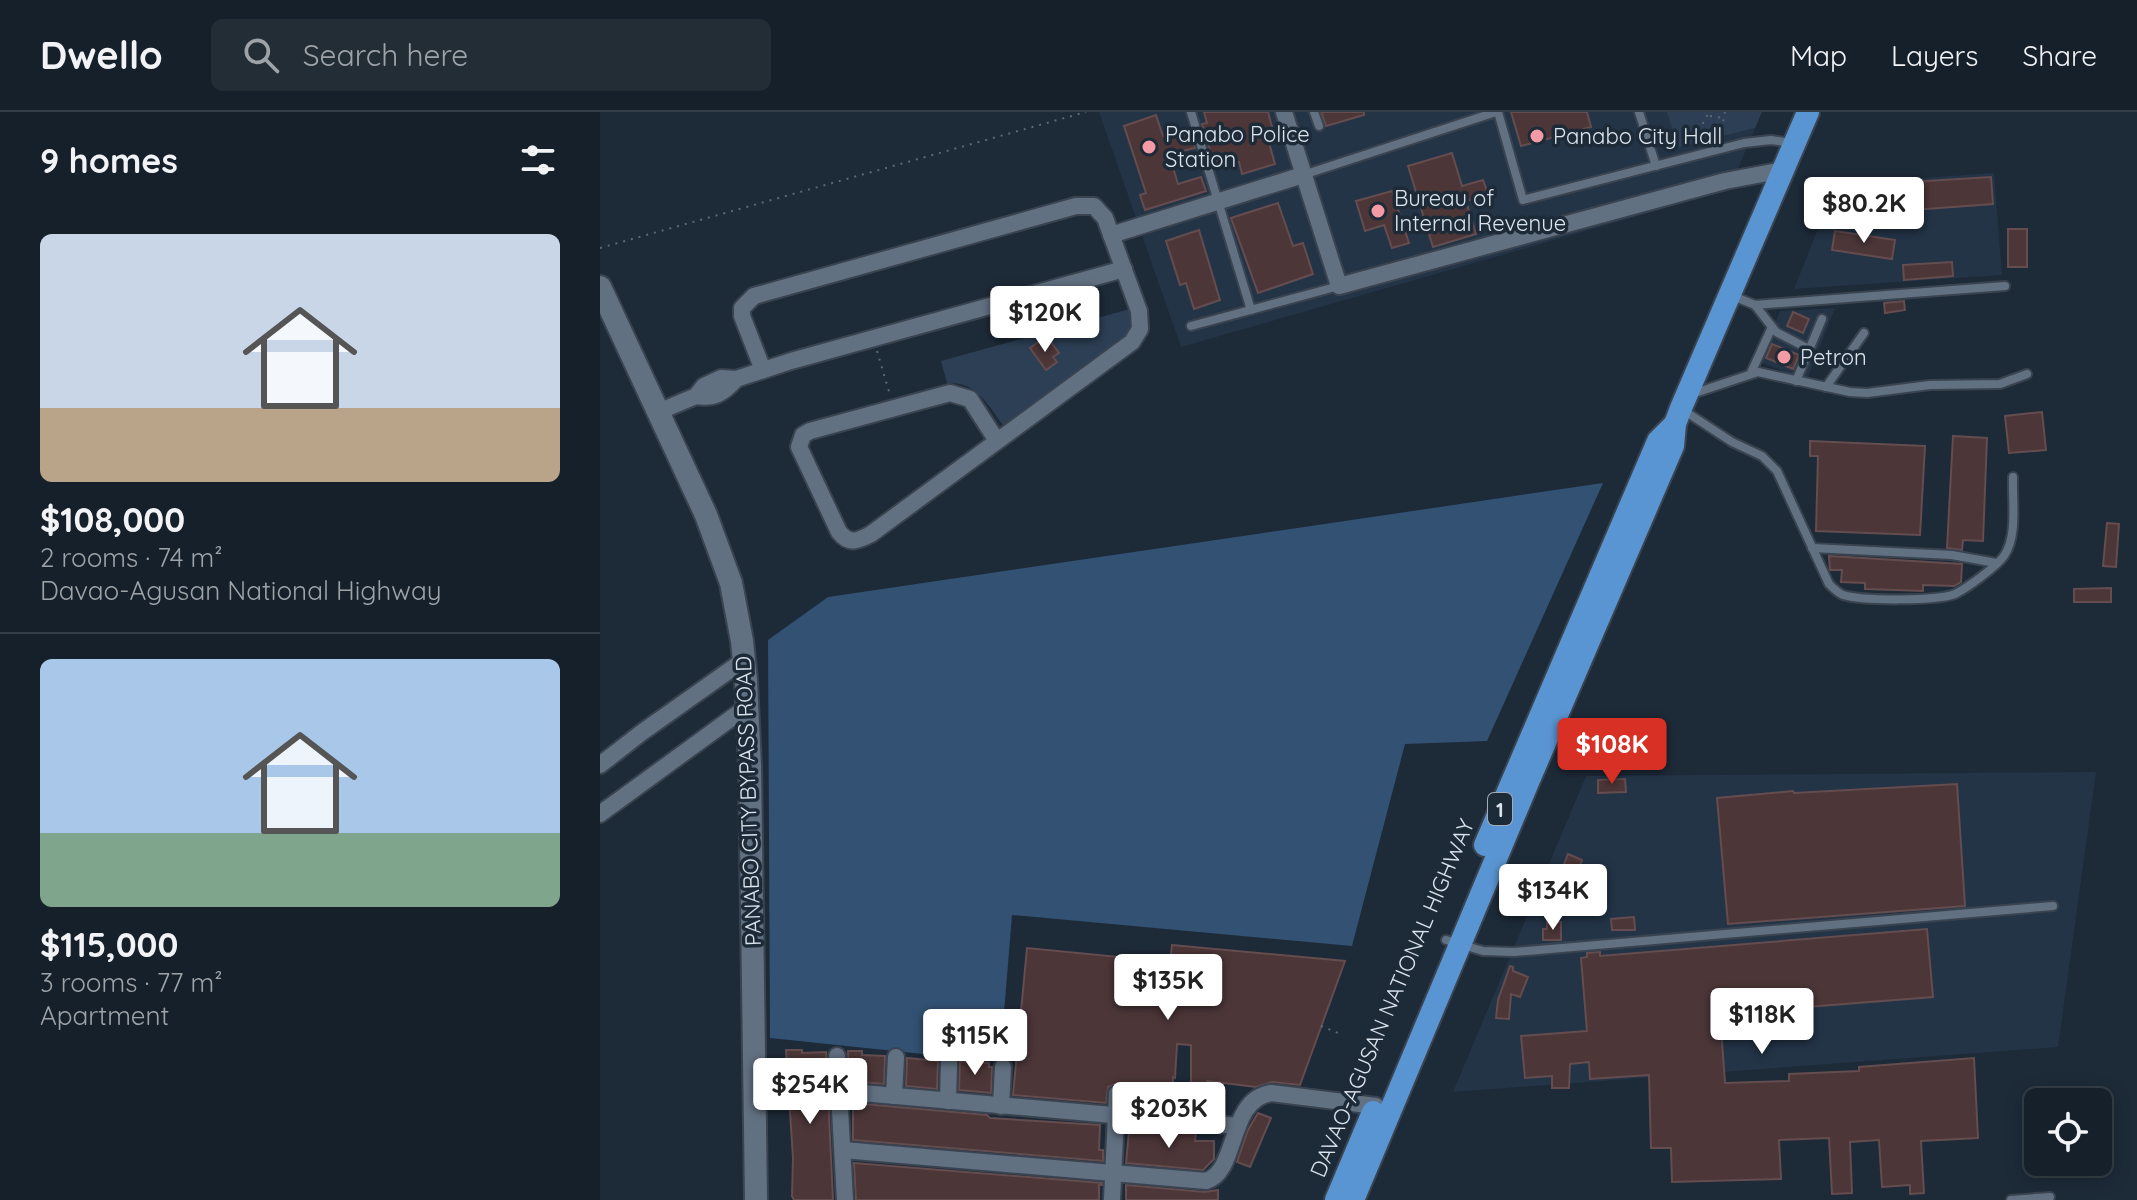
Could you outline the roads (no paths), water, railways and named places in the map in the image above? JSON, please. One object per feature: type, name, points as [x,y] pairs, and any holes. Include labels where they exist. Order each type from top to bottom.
[{"type":"highway","name":"DAVAO-AGUSAN NATIONAL HIGHWAY","points":[[1353,1200],[1521,777],[1673,446],[1681,409],[1808,112]]},
{"type":"highway","name":"DAVAO-AGUSAN NATIONAL HIGHWAY","points":[[1336,1200],[1376,1106],[1453,943]]},
{"type":"main road","name":"PANABO CITY BYPASS ROAD","points":[[600,287],[720,549],[736,606],[748,706],[756,1200]]},
{"type":"street","points":[[1284,112],[1339,286],[1725,181],[1783,170]]},
{"type":"street","points":[[1111,235],[1303,175]]},
{"type":"street","points":[[763,370],[742,316],[742,308],[754,296],[1076,206],[1094,206],[1101,211],[1139,311],[1137,337],[997,441],[871,534],[853,542],[844,539],[801,453],[799,441],[810,431],[938,395],[960,394],[977,407],[997,441]]},
{"type":"street","points":[[658,412],[696,396],[709,398],[726,391],[736,379],[763,370],[1124,269]]},
{"type":"street","points":[[600,765],[744,660]]},
{"type":"street","points":[[600,814],[748,706]]},
{"type":"street","points":[[837,1056],[845,1200]]},
{"type":"street","points":[[894,1096],[896,1057]]},
{"type":"street","points":[[948,1101],[949,1062]]},
{"type":"street","points":[[1001,1106],[1003,1067]]},
{"type":"street","points":[[839,1091],[1238,1126]]},
{"type":"street","points":[[843,1150],[1195,1181],[1212,1179],[1220,1169],[1238,1126],[1250,1104],[1260,1095],[1271,1093],[1376,1106]]},
{"type":"street","points":[[1112,1200],[1117,1094]]},
{"type":"lane","points":[[1191,112],[1251,310]]},
{"type":"lane","points":[[1314,112],[1319,126]]},
{"type":"lane","points":[[1303,175],[1497,112],[1523,200],[1759,140],[1794,144]]},
{"type":"lane","points":[[1639,112],[1656,166]]},
{"type":"lane","points":[[1191,326],[1339,286]]},
{"type":"lane","points":[[1728,295],[1755,305],[2005,286]]},
{"type":"lane","points":[[1755,305],[1772,327],[1789,341],[1809,349]]},
{"type":"lane","points":[[1796,381],[1822,319]]},
{"type":"lane","points":[[1751,373],[1772,327]]},
{"type":"lane","points":[[1826,387],[1864,333]]},
{"type":"lane","points":[[2013,477],[2012,528],[2009,547],[2003,558],[1952,595],[1891,599],[1854,597],[1840,594],[1829,584],[1786,488],[1771,464],[1681,409],[1751,373],[1765,372],[1796,381],[1867,393],[1930,385],[2000,384],[2027,374]]},
{"type":"lane","points":[[1812,548],[1952,555],[1996,563]]},
{"type":"lane","points":[[1453,943],[1483,951],[1514,952],[2053,906]]},
{"type":"lane","points":[[2011,1200],[2050,1197]]},
{"type":"place","name":"Panabo City Hall","points":[[1537,136]]},
{"type":"place","name":"Panabo Police Station","points":[[1149,147]]},
{"type":"place","name":"Bureau of Internal Revenue","points":[[1378,211]]},
{"type":"place","name":"Petron","points":[[1784,357]]}]
